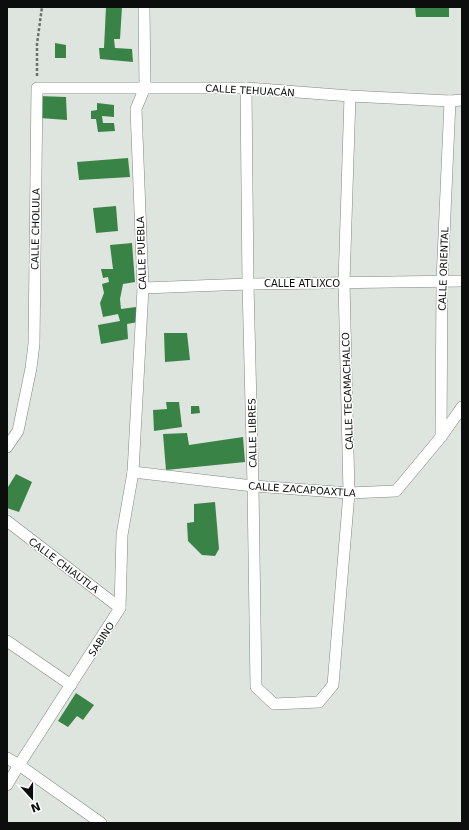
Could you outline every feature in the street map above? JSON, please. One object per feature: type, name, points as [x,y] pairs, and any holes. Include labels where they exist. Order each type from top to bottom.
[{"type":"street","name":"CALLE PUEBLA","points":[[134,472],[142,288],[136,109],[145,87],[144,7]]},
{"type":"street","name":"CALLE TEHUACÁN","points":[[37,88],[246,88],[350,96],[450,101],[462,100]]},
{"type":"street","name":"CALLE CHOLULA","points":[[7,447],[18,432],[32,368],[34,344],[37,88]]},
{"type":"street","name":"CALLE LIBRES","points":[[246,88],[248,284],[256,687],[274,704],[319,702],[333,685]]},
{"type":"street","name":"CALLE TECAMACHALCO","points":[[333,685],[349,494],[344,283],[350,96]]},
{"type":"street","name":"CALLE ORIENTAL","points":[[442,437],[442,281],[450,101]]},
{"type":"street","name":"CALLE ATLIXCO","points":[[142,288],[248,284],[462,281]]},
{"type":"street","points":[[442,437],[462,407]]},
{"type":"street","name":"CALLE ZACAPOAXTLA","points":[[134,472],[253,486],[349,494],[396,491],[442,437]]},
{"type":"street","points":[[120,608],[122,535],[134,472]]},
{"type":"street","name":"CALLE CHIAUTLA","points":[[7,521],[120,608]]},
{"type":"street","name":"SABINO","points":[[7,785],[120,608]]},
{"type":"street","points":[[7,641],[71,685]]},
{"type":"street","points":[[7,758],[101,823]]},
{"type":"path","points":[[37,88],[37,44],[42,7]]},
{"type":"building","points":[[106,7],[122,7],[120,39],[114,39],[115,48],[132,49],[133,62],[100,59],[99,48],[104,48]]},
{"type":"building","points":[[415,7],[449,7],[449,17],[416,17]]},
{"type":"building","points":[[55,43],[66,45],[66,58],[55,58]]},
{"type":"building","points":[[39,96],[66,97],[67,120],[40,118]]},
{"type":"building","points":[[97,103],[114,105],[114,117],[102,116],[103,123],[114,123],[115,131],[98,132],[96,119],[91,119],[91,111],[97,110]]},
{"type":"building","points":[[128,158],[130,177],[79,180],[77,162]]},
{"type":"building","points":[[116,206],[118,231],[96,233],[93,208]]},
{"type":"building","points":[[132,243],[135,282],[123,284],[120,299],[121,309],[136,307],[138,322],[127,324],[128,339],[101,344],[98,325],[120,321],[118,314],[103,317],[100,303],[104,293],[102,284],[109,282],[108,277],[103,278],[101,269],[113,269],[110,245]]},
{"type":"building","points":[[164,333],[187,333],[190,360],[165,362]]},
{"type":"building","points":[[166,402],[179,402],[182,427],[154,431],[153,410],[167,409]]},
{"type":"building","points":[[191,406],[199,406],[200,413],[191,414]]},
{"type":"building","points":[[187,433],[189,445],[243,437],[245,462],[166,470],[163,434]]},
{"type":"building","points":[[16,474],[32,482],[19,512],[7,508],[7,487]]},
{"type":"building","points":[[215,502],[219,549],[215,556],[202,555],[188,541],[187,523],[194,522],[194,504]]},
{"type":"building","points":[[76,693],[94,705],[83,720],[77,716],[68,727],[58,721]]}]
